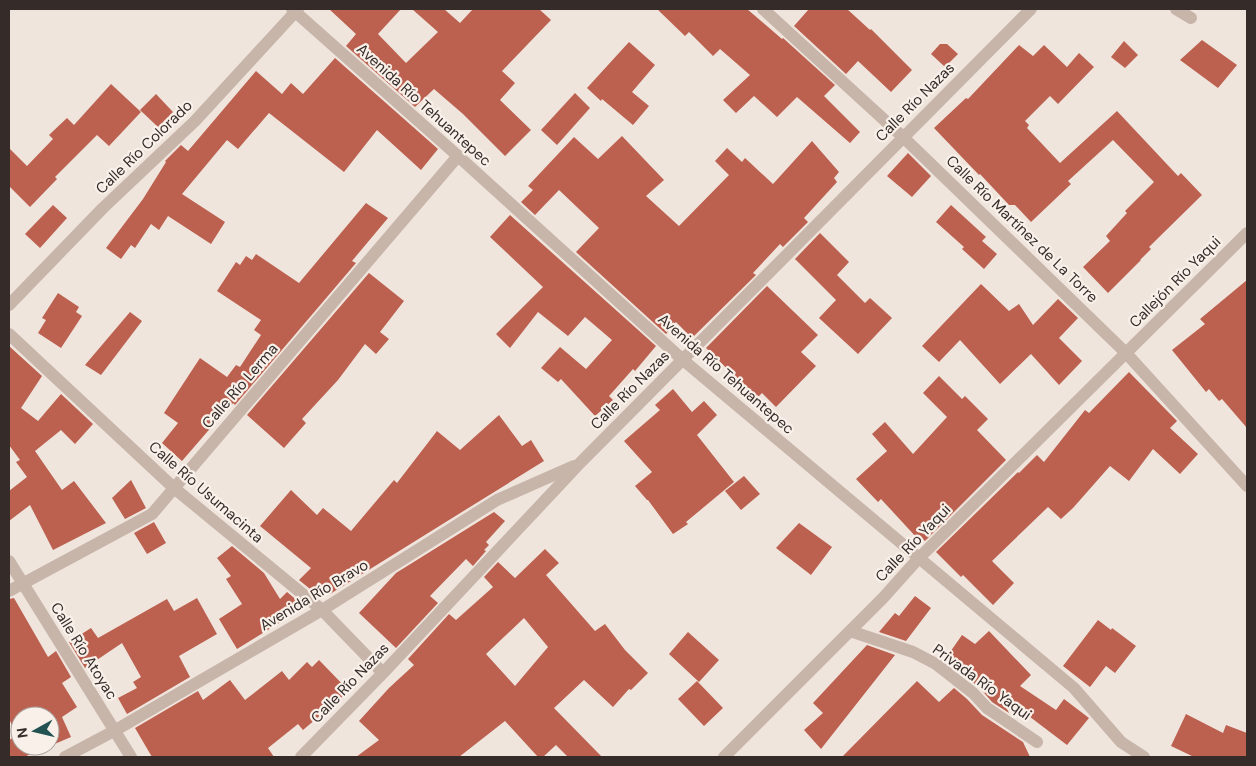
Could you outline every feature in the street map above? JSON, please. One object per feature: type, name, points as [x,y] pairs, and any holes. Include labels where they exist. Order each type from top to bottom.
[{"type":"street","name":"Calle Río Nazas","points":[[301,757],[383,673],[580,463],[1031,9]]},
{"type":"street","points":[[1176,9],[1191,18]]},
{"type":"street","name":"Avenida Río Tehuantepec","points":[[295,10],[683,360],[1074,688],[1121,742],[1144,757]]},
{"type":"street","name":"Calle Río Colorado","points":[[9,305],[103,208],[195,121],[295,10]]},
{"type":"street","name":"Calle Río Martínez de La Torre","points":[[766,10],[903,137],[1126,353],[1247,486]]},
{"type":"street","name":"Calle Río Lerma","points":[[9,591],[152,514],[458,156]]},
{"type":"street","name":"Callejón Río Yaqui","points":[[1126,353],[1247,233]]},
{"type":"street","name":"Calle Río Usumacinta","points":[[9,334],[174,488],[322,610],[383,673]]},
{"type":"street","name":"Calle Río Yaqui","points":[[724,757],[883,598],[918,559],[1126,353]]},
{"type":"street","name":"Avenida Río Bravo","points":[[65,757],[114,731],[322,610],[497,500],[580,463]]},
{"type":"street","name":"Calle Río Atoyac","points":[[9,561],[131,757]]},
{"type":"street","name":"Privada Río Yaqui","points":[[850,631],[913,652],[936,664],[973,693],[987,708],[1037,742]]},
{"type":"building","points":[[329,9],[401,9],[378,34],[406,63],[438,32],[412,9],[444,9],[460,23],[473,9],[539,9],[551,20],[502,71],[515,83],[500,100],[531,130],[505,156],[463,114],[434,89],[415,107],[346,46],[356,34]]},
{"type":"building","points":[[657,9],[747,9],[783,38],[835,85],[824,96],[860,132],[850,143],[797,97],[777,117],[754,96],[736,113],[723,100],[750,75],[720,49],[713,56],[689,32],[685,36]]},
{"type":"building","points":[[809,9],[847,9],[871,29],[912,70],[891,92],[858,61],[846,74],[794,26]]},
{"type":"building","points":[[1202,40],[1237,65],[1218,88],[1180,60]]},
{"type":"building","points":[[1124,41],[1138,55],[1125,68],[1111,57]]},
{"type":"building","points":[[629,42],[655,65],[632,92],[649,106],[633,125],[587,88]]},
{"type":"building","points":[[940,44],[947,44],[958,54],[945,67],[931,54]]},
{"type":"building","points":[[1019,45],[1033,56],[1044,45],[1067,67],[1079,53],[1094,67],[1058,104],[1050,96],[1025,121],[1029,125],[1027,128],[1060,163],[1117,111],[1178,176],[1181,173],[1202,195],[1149,247],[1151,249],[1108,293],[1083,267],[1110,241],[1106,236],[1127,213],[1125,211],[1154,182],[1113,140],[1068,181],[1071,184],[1031,222],[1015,205],[1009,205],[934,128],[966,98],[968,99]]},
{"type":"building","points":[[335,58],[438,149],[421,170],[377,130],[344,172],[269,113],[238,149],[227,140],[182,194],[225,222],[211,244],[168,216],[159,230],[151,224],[135,248],[131,245],[121,259],[106,248],[143,199],[165,161],[181,145],[188,151],[256,71],[282,94],[291,83],[303,94]]},
{"type":"building","points":[[111,84],[141,112],[109,146],[97,135],[55,177],[57,179],[30,207],[9,186],[9,148],[27,166],[53,139],[49,135],[67,118],[74,125]]},
{"type":"building","points":[[575,93],[590,108],[557,145],[541,130]]},
{"type":"building","points":[[156,94],[173,112],[158,127],[140,110]]},
{"type":"building","points":[[622,136],[664,180],[646,196],[679,226],[729,175],[715,161],[727,148],[742,162],[745,158],[773,184],[812,141],[839,172],[834,178],[837,182],[804,218],[808,222],[783,247],[780,244],[753,273],[756,275],[694,336],[692,334],[690,336],[676,322],[666,334],[576,252],[599,228],[559,190],[535,215],[521,202],[533,190],[528,186],[574,137],[598,159]]},
{"type":"building","points":[[908,153],[931,176],[912,197],[887,176]]},
{"type":"building","points":[[366,203],[388,218],[352,261],[356,263],[235,405],[233,403],[182,461],[162,443],[178,423],[164,413],[200,358],[227,377],[236,365],[240,367],[261,335],[254,330],[261,320],[217,291],[236,262],[240,265],[246,256],[252,260],[256,254],[299,283]]},
{"type":"building","points":[[53,205],[67,218],[40,248],[25,234]]},
{"type":"building","points":[[951,205],[986,237],[982,241],[997,254],[984,269],[962,249],[964,247],[936,222]]},
{"type":"building","points":[[510,215],[656,346],[635,371],[633,369],[609,396],[613,400],[595,416],[561,379],[558,382],[541,368],[560,347],[586,369],[612,340],[585,317],[568,336],[538,312],[510,348],[496,334],[543,287],[490,237]]},
{"type":"building","points":[[820,233],[849,262],[837,275],[865,303],[870,298],[892,318],[858,354],[819,318],[836,300],[795,259]]},
{"type":"building","points":[[369,273],[404,301],[380,332],[389,339],[376,354],[365,344],[338,380],[302,419],[306,423],[284,448],[247,415]]},
{"type":"building","points":[[1247,280],[1247,428],[1222,399],[1219,401],[1209,389],[1206,392],[1172,350],[1205,324],[1200,319]]},
{"type":"building","points":[[981,284],[1009,311],[1019,304],[1033,325],[1058,299],[1078,318],[1059,338],[1082,361],[1059,385],[1031,354],[1000,384],[960,340],[939,362],[922,346]]},
{"type":"building","points":[[767,286],[818,335],[801,352],[816,366],[776,407],[762,393],[757,398],[706,348]]},
{"type":"building","points":[[58,293],[79,307],[76,312],[82,316],[61,348],[38,333],[46,320],[42,318]]},
{"type":"building","points":[[130,312],[142,321],[101,375],[85,365]]},
{"type":"building","points":[[9,346],[42,376],[21,408],[38,421],[61,394],[93,424],[75,444],[61,430],[35,451],[62,490],[74,481],[106,523],[53,550],[30,505],[9,521],[9,491],[27,477],[16,462],[20,460],[9,445]]},
{"type":"building","points":[[1129,372],[1177,421],[1170,428],[1198,454],[1180,474],[1153,449],[1129,481],[1110,466],[1061,519],[1048,507],[992,561],[1014,583],[993,605],[963,575],[961,577],[936,552],[1037,455],[1044,462],[1085,410],[1089,413]]},
{"type":"building","points":[[939,376],[962,399],[965,396],[988,419],[977,430],[1006,460],[925,541],[920,536],[917,538],[881,499],[878,502],[856,479],[887,451],[872,434],[885,422],[913,454],[947,417],[923,393]]},
{"type":"building","points":[[673,389],[692,412],[704,401],[717,415],[697,435],[734,482],[686,522],[688,524],[673,534],[648,500],[635,486],[652,472],[624,441],[660,410],[655,405]]},
{"type":"building","points":[[499,415],[522,446],[531,440],[544,461],[330,594],[329,592],[320,597],[299,580],[311,568],[260,526],[291,490],[317,515],[323,508],[351,531],[394,480],[397,483],[437,431],[460,450]]},
{"type":"building","points":[[744,476],[760,494],[741,510],[725,491]]},
{"type":"building","points":[[131,480],[146,508],[125,519],[112,498]]},
{"type":"building","points":[[494,512],[505,521],[486,542],[489,545],[484,550],[486,551],[473,566],[466,559],[430,596],[438,603],[396,648],[359,613],[396,573]]},
{"type":"building","points":[[154,522],[166,543],[147,554],[134,533]]},
{"type":"building","points":[[799,523],[832,547],[811,575],[776,548]]},
{"type":"building","points":[[232,546],[264,573],[280,599],[287,592],[305,607],[237,649],[219,619],[242,604],[226,579],[231,576],[217,558]]},
{"type":"building","points":[[545,549],[559,563],[546,575],[595,631],[605,624],[625,650],[648,673],[631,690],[629,689],[613,707],[584,680],[554,708],[602,757],[568,757],[556,745],[543,757],[538,757],[505,721],[459,757],[356,757],[379,740],[359,721],[389,688],[414,665],[408,659],[449,614],[456,620],[493,587],[484,577],[498,562],[515,578]],"holes":[[[524,618],[548,647],[515,686],[486,654]]]},
{"type":"building","points":[[915,596],[931,608],[906,641],[879,632],[895,613],[899,616]]},
{"type":"building","points":[[14,598],[48,657],[56,651],[71,677],[62,683],[77,707],[62,717],[71,737],[60,742],[60,706],[10,706],[10,721],[9,718],[9,599]]},
{"type":"building","points":[[197,598],[217,634],[179,656],[190,677],[127,714],[118,698],[137,688],[133,682],[141,677],[122,643],[85,668],[69,642],[91,628],[98,638],[167,599],[174,611]]},
{"type":"building","points":[[1098,620],[1136,646],[1115,673],[1106,666],[1090,687],[1063,666]]},
{"type":"building","points":[[989,631],[1031,675],[1020,686],[1056,710],[1064,699],[1089,718],[1067,745],[1000,694],[1009,713],[992,702],[979,687],[966,677],[971,672],[948,655],[962,635],[975,644]]},
{"type":"building","points":[[688,632],[719,660],[699,682],[669,654]]},
{"type":"building","points":[[867,645],[895,655],[821,749],[804,730],[823,713],[813,703]]},
{"type":"building","points":[[319,660],[349,691],[303,730],[298,724],[268,748],[274,757],[152,757],[135,728],[198,691],[203,700],[230,680],[245,700],[282,671],[289,680],[307,662],[312,667]]},
{"type":"building","points":[[697,681],[723,708],[704,726],[678,699]]},
{"type":"building","points":[[917,681],[939,702],[954,688],[982,715],[1023,742],[1030,757],[842,757]]},
{"type":"building","points":[[1186,714],[1223,733],[1226,725],[1247,733],[1247,757],[1194,757],[1171,746]]},
{"type":"building","points":[[9,740],[10,756],[26,756],[9,757]]}]
